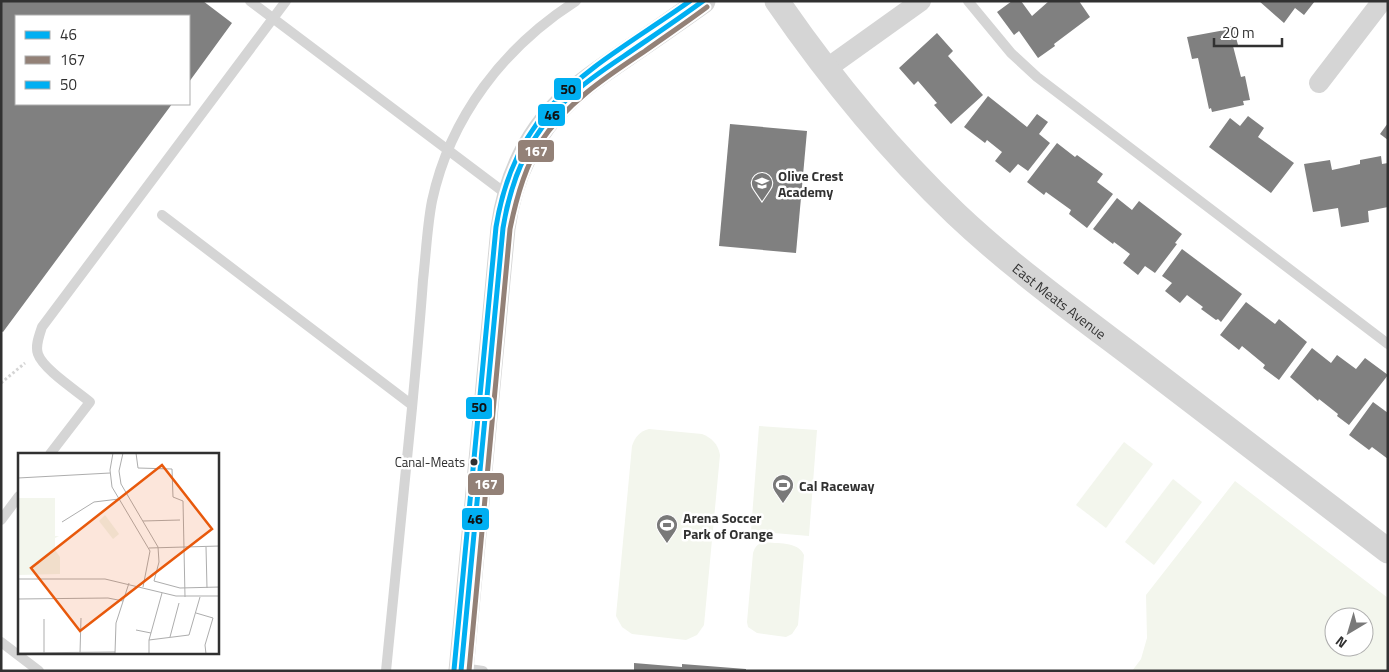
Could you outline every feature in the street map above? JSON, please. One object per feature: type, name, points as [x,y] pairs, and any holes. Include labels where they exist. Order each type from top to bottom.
[{"type":"street","points":[[468,670],[502,237],[509,196],[520,165],[529,147],[540,130],[569,97],[601,72],[704,1]]},
{"type":"street","name":"East Meats Avenue","points":[[777,1],[826,69],[895,152],[990,244],[1061,301],[1388,551]]},
{"type":"street","points":[[826,69],[921,1]]},
{"type":"street","points":[[1319,83],[1382,1]]},
{"type":"lane","points":[[250,1],[509,196]]},
{"type":"lane","points":[[51,453],[90,402],[46,366],[37,354],[37,342],[42,328],[286,1]]},
{"type":"lane","points":[[386,671],[428,222],[432,200],[448,150],[476,96],[515,49],[576,1]]},
{"type":"lane","points":[[968,1],[1011,53],[1037,77],[1388,344]]},
{"type":"lane","points":[[162,215],[412,404]]},
{"type":"lane","points":[[1,520],[18,497]]},
{"type":"lane","points":[[1,642],[39,671]]},
{"type":"path","points":[[1,383],[37,354]]},
{"type":"shaded area","name":"Cal Raceway","points":[[759,426],[817,430],[809,536],[751,531]]},
{"type":"shaded area","name":"Arena Soccer Park of Orange","points":[[649,429],[702,434],[714,442],[720,455],[704,625],[697,635],[686,640],[632,634],[622,627],[616,616],[632,446],[638,435]]},
{"type":"shaded area","points":[[1124,442],[1153,464],[1106,528],[1076,505]]},
{"type":"shaded area","points":[[1173,479],[1202,502],[1154,565],[1125,542]]},
{"type":"shaded area","points":[[1235,481],[1388,598],[1388,671],[1132,671],[1141,659],[1147,638],[1146,595]]},
{"type":"shaded area","points":[[764,542],[792,545],[797,547],[804,555],[798,625],[792,634],[786,637],[757,633],[748,627],[753,553],[757,546]]},
{"type":"building","points":[[1,1],[203,1],[232,23],[190,81],[190,15],[15,15],[15,105],[171,105],[3,332],[1,331]]},
{"type":"building","points":[[1012,1],[1021,1],[1032,16],[1049,1],[1079,1],[1090,17],[1038,58],[1019,31],[1014,35],[997,12]]},
{"type":"building","points":[[1259,1],[1315,1],[1304,15],[1295,8],[1284,23]]},
{"type":"building","points":[[1233,26],[1238,45],[1233,46],[1241,77],[1245,76],[1250,100],[1243,101],[1244,105],[1212,112],[1211,108],[1209,109],[1198,58],[1192,59],[1187,37],[1225,30],[1224,28]]},
{"type":"building","points":[[937,33],[953,51],[948,56],[983,95],[951,124],[934,105],[937,103],[918,81],[914,85],[899,68]]},
{"type":"building","points":[[988,96],[1027,127],[1037,114],[1048,122],[1039,134],[1050,143],[1028,171],[1018,164],[1010,173],[995,161],[1002,152],[987,140],[985,143],[964,127]]},
{"type":"building","points":[[1248,116],[1264,128],[1258,137],[1294,163],[1271,193],[1209,147],[1230,118],[1240,126]]},
{"type":"building","points":[[1388,123],[1388,140],[1380,134]]},
{"type":"building","name":"Olive Crest Academy","points":[[730,124],[807,131],[796,253],[719,246]]},
{"type":"building","points":[[1057,143],[1075,157],[1077,155],[1103,174],[1097,182],[1113,194],[1087,228],[1069,214],[1071,210],[1046,192],[1044,195],[1027,182]]},
{"type":"building","points":[[1381,156],[1382,164],[1388,163],[1388,207],[1368,211],[1369,222],[1341,227],[1338,208],[1313,212],[1304,164],[1330,160],[1332,170],[1360,164],[1360,160]]},
{"type":"building","points":[[1117,198],[1132,210],[1139,201],[1182,234],[1175,243],[1177,244],[1155,273],[1145,266],[1138,275],[1123,263],[1130,254],[1093,229]]},
{"type":"building","points":[[1182,249],[1242,294],[1221,322],[1201,309],[1203,307],[1187,295],[1180,303],[1165,291],[1172,283],[1162,276]]},
{"type":"building","points":[[1246,302],[1275,324],[1279,319],[1307,342],[1279,380],[1263,368],[1265,365],[1242,346],[1239,350],[1220,335]]},
{"type":"building","points":[[1312,348],[1331,363],[1337,355],[1356,369],[1365,358],[1388,375],[1349,425],[1337,416],[1338,414],[1319,399],[1318,401],[1290,377]]},
{"type":"building","points":[[1373,402],[1388,413],[1388,459],[1372,447],[1369,450],[1349,435]]},
{"type":"building","points":[[634,663],[682,667],[682,664],[746,669],[746,671],[634,671]]},
{"type":"transit line","name":"50","points":[[454,670],[496,227],[506,184],[522,148],[541,118],[565,92],[622,47],[690,1]]},
{"type":"transit line","name":"46","points":[[461,671],[503,228],[512,187],[535,137],[570,96],[602,71],[703,1]]},
{"type":"transit line","name":"167","points":[[469,671],[510,229],[525,174],[540,143],[574,103],[601,81],[707,7]]},
{"type":"place","name":"Olive Crest Academy","points":[[762,202]]},
{"type":"place","name":"Canal-Meats","points":[[474,462]]},
{"type":"place","name":"Cal Raceway","points":[[783,504]]},
{"type":"place","name":"Arena Soccer Park of Orange","points":[[667,544]]}]
